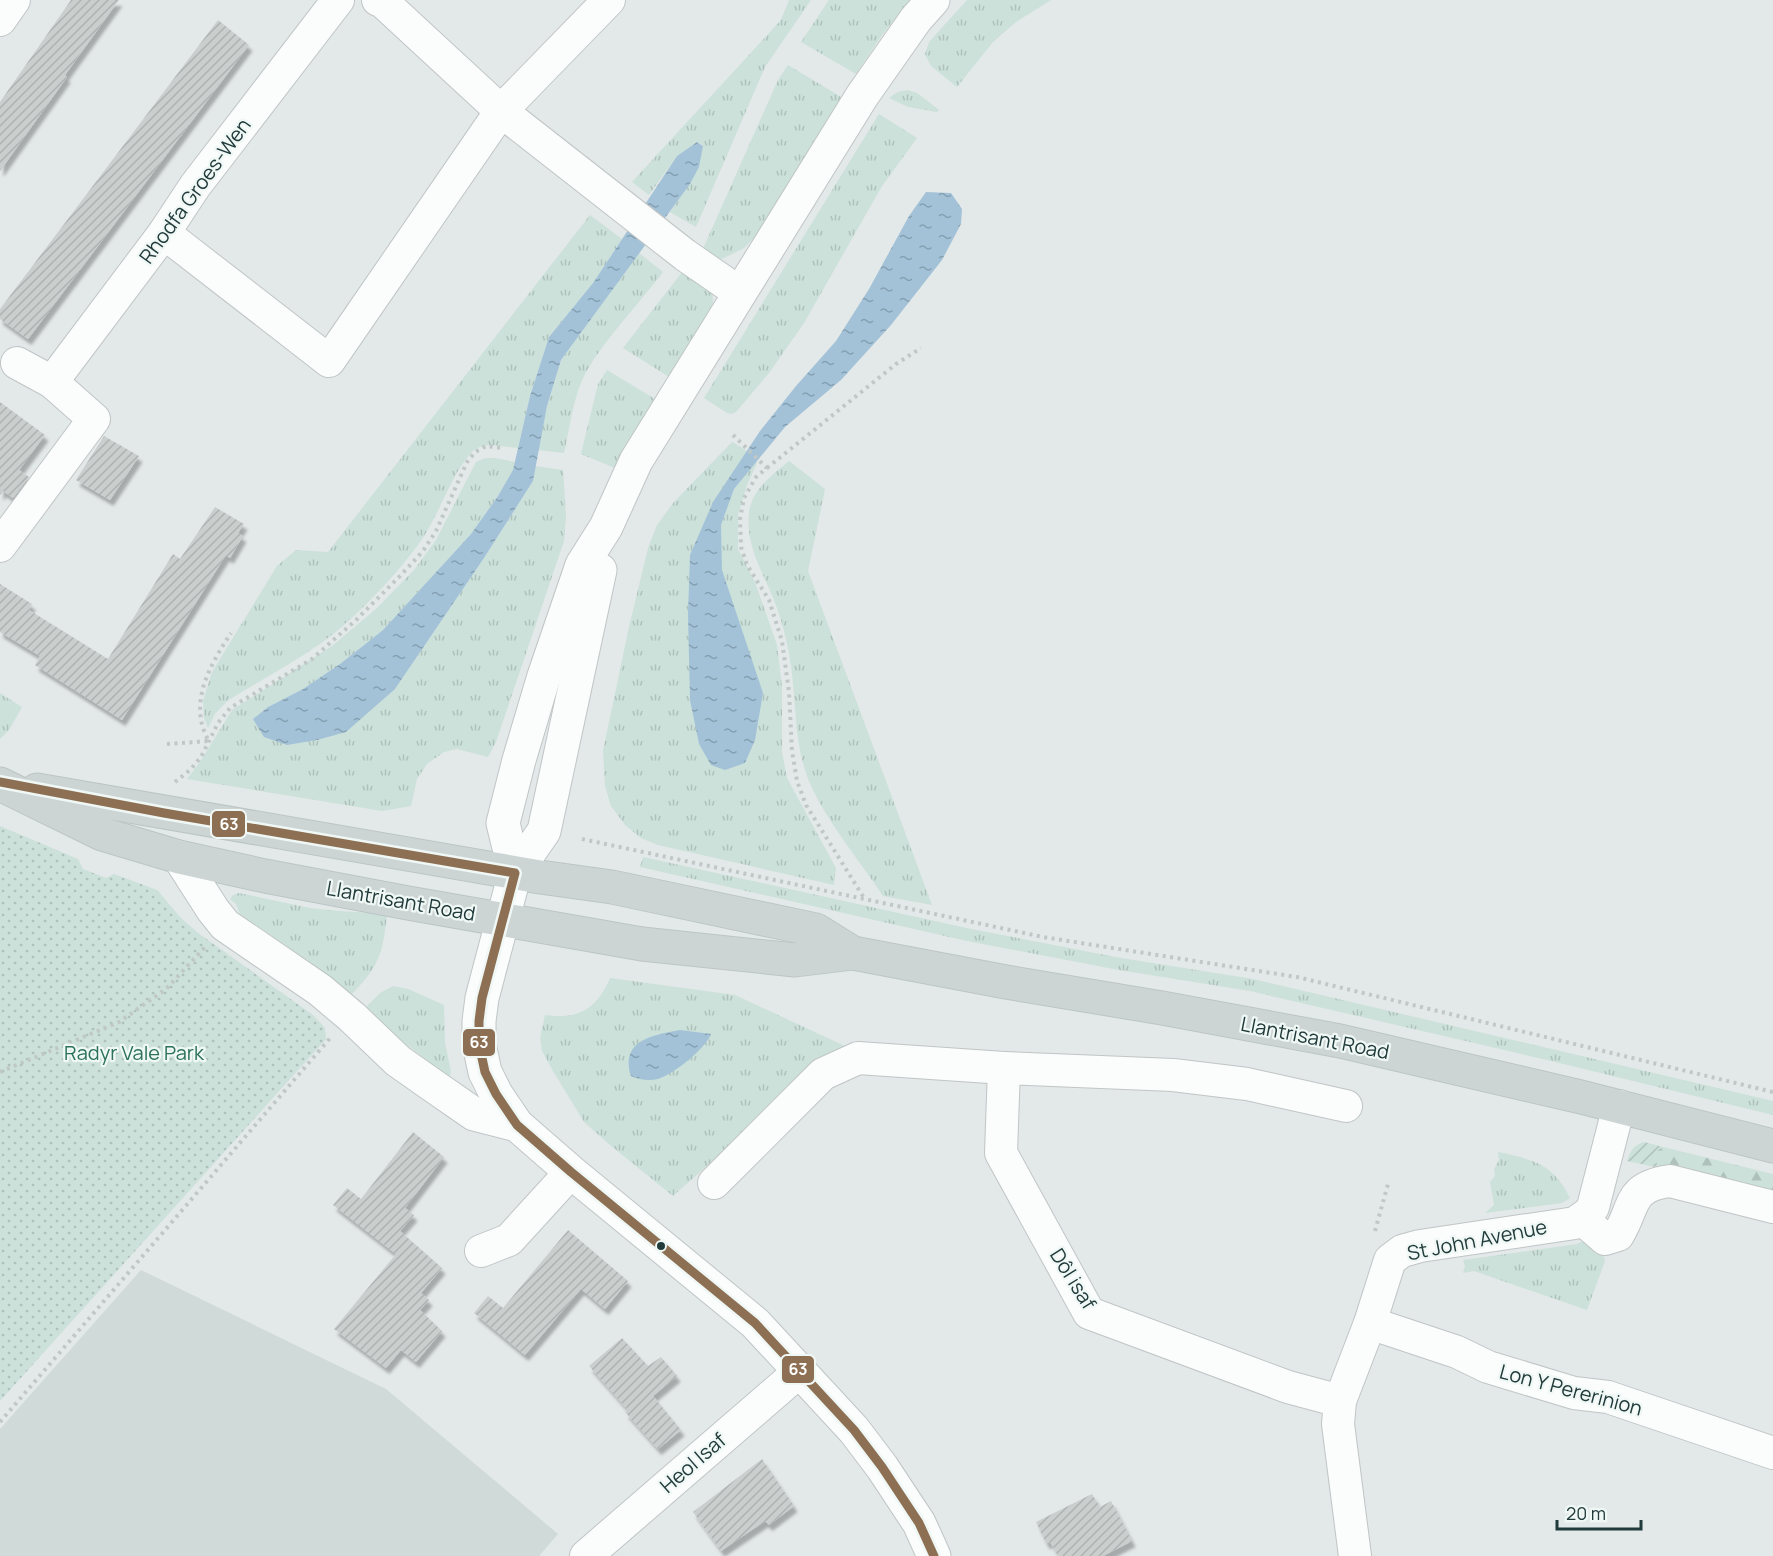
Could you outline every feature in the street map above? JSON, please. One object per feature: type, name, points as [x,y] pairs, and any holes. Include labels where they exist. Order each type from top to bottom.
[{"type":"main road","points":[[933,0],[916,19],[862,96],[636,461],[606,527],[600,568],[544,831],[515,873],[483,998],[479,1021],[479,1044],[485,1072],[496,1094],[517,1125],[755,1323],[854,1430],[919,1523],[934,1556]]},
{"type":"main road","name":"Llantrisant Road","points":[[0,783],[515,873],[612,887],[816,930],[853,953]]},
{"type":"main road","name":"Llantrisant Road","points":[[0,783],[102,834],[179,857],[265,876],[642,944],[795,960],[853,953],[1162,1008],[1340,1041],[1619,1106],[1773,1146]]},
{"type":"main road","points":[[179,857],[207,902],[225,925],[320,990],[398,1061],[454,1101],[474,1114],[517,1125]]},
{"type":"street","points":[[0,20],[14,0]]},
{"type":"street","name":"Rhodfa Groes-Wen","points":[[52,382],[164,233],[195,186],[338,0]]},
{"type":"street","points":[[378,0],[383,2],[501,111],[685,255],[740,293]]},
{"type":"street","points":[[164,233],[329,361],[501,111],[609,0]]},
{"type":"street","points":[[0,546],[94,419],[52,382],[17,363]]},
{"type":"street","points":[[714,1183],[823,1074],[858,1058],[1004,1068],[1173,1075],[1247,1084],[1346,1106]]},
{"type":"street","name":"Dôl isaf","points":[[1004,1068],[1001,1153],[1089,1313],[1288,1387],[1340,1401]]},
{"type":"street","points":[[1619,1106],[1593,1207],[1582,1219],[1605,1239],[1618,1235],[1630,1206],[1638,1194],[1654,1183],[1670,1181],[1773,1207]]},
{"type":"street","points":[[481,1251],[509,1240],[571,1172]]},
{"type":"street","name":"St John Avenue","points":[[1355,1556],[1338,1424],[1340,1401],[1370,1323],[1390,1260],[1402,1251],[1420,1246],[1575,1223],[1582,1219]]},
{"type":"street","name":"Lon Y Pererinion","points":[[1370,1323],[1457,1352],[1488,1367],[1574,1393],[1608,1397],[1773,1453]]},
{"type":"street","name":"Heol Isaf","points":[[586,1556],[800,1371]]},
{"type":"path","points":[[864,899],[806,805],[797,781],[782,641],[770,600],[747,565],[741,547],[740,519],[744,498],[756,477],[896,364],[921,348]]},
{"type":"path","points":[[733,435],[767,468]]},
{"type":"path","points":[[173,783],[190,770],[201,757],[218,723],[230,708],[312,659],[356,620],[423,551],[436,531],[467,462],[475,452],[486,446],[502,448]]},
{"type":"path","points":[[209,741],[202,730],[200,700],[216,657],[231,633]]},
{"type":"path","points":[[167,744],[209,741]]},
{"type":"path","points":[[582,839],[1043,937],[1297,977],[1773,1092]]},
{"type":"path","points":[[0,1072],[119,1022],[166,989],[208,945]]},
{"type":"path","points":[[0,1422],[334,1034]]},
{"type":"path","points":[[1376,1231],[1388,1184]]},
{"type":"shaded area","points":[[141,1270],[386,1389],[558,1534],[539,1556],[0,1556],[0,1429]]},
{"type":"green space","points":[[789,0],[811,0],[765,67],[696,227],[670,212],[691,181],[703,145],[697,142],[677,156],[649,195],[632,182],[781,20]]},
{"type":"green space","points":[[829,0],[910,0],[882,35],[856,74],[801,42]]},
{"type":"green space","points":[[967,0],[1051,0],[1016,22],[993,42],[957,87],[931,66],[925,54],[929,42]]},
{"type":"green space","points":[[788,65],[841,97],[765,227],[744,248],[722,259],[710,257],[702,251],[778,80]]},
{"type":"green space","points":[[908,90],[917,93],[939,110],[937,112],[908,107],[889,98],[898,92]]},
{"type":"green space","points":[[879,114],[917,138],[882,186],[804,323],[769,373],[736,412],[727,413],[704,398]]},
{"type":"green space","points":[[590,215],[622,239],[593,283],[549,337],[530,396],[518,448],[487,445],[471,453],[457,472],[424,536],[376,594],[320,644],[227,701],[215,714],[208,728],[204,718],[203,701],[212,672],[277,566],[296,550],[328,552]]},
{"type":"green space","points":[[639,253],[663,272],[613,333],[586,372],[575,401],[564,453],[538,450],[547,406],[561,360]]},
{"type":"green space","points":[[687,266],[711,289],[712,310],[669,377],[623,348]]},
{"type":"green space","points":[[607,370],[655,399],[617,469],[581,454],[598,384]]},
{"type":"green space","points":[[732,442],[744,449],[757,463],[747,485],[738,515],[738,549],[755,582],[777,645],[782,687],[782,752],[787,778],[836,868],[834,885],[658,845],[641,838],[625,825],[611,806],[605,786],[603,751],[648,548],[657,525],[674,502]]},
{"type":"green space","points":[[485,458],[515,462],[514,470],[471,534],[383,630],[340,664],[303,689],[268,707],[395,689],[533,481],[535,466],[563,470],[566,517],[564,541],[496,742],[488,757],[457,749],[444,752],[427,764],[417,779],[411,806],[382,811],[187,779],[232,710],[332,646],[376,609],[414,570],[436,540],[476,462]]},
{"type":"green space","points":[[789,461],[825,489],[808,571],[932,905],[883,896],[820,804],[802,761],[786,641],[777,608],[753,550],[749,526],[751,504],[758,490]]},
{"type":"green space","points":[[0,693],[22,707],[9,730],[0,739]]},
{"type":"green space","name":"Radyr Vale Park","points":[[0,826],[78,859],[83,869],[106,878],[114,874],[157,890],[181,918],[198,933],[313,1015],[325,1028],[326,1039],[0,1401]]},
{"type":"green space","points":[[643,857],[971,929],[1121,958],[1253,979],[1773,1101],[1773,1115],[1250,991],[1119,970],[967,941],[640,867]]},
{"type":"green space","points":[[239,893],[310,908],[387,914],[384,939],[374,967],[351,995],[302,957],[240,914],[236,904],[230,899]]},
{"type":"green space","points":[[610,978],[735,995],[847,1047],[828,1058],[673,1196],[584,1122],[542,1051],[540,1038],[545,1015],[567,1016],[585,1010],[599,998]]},
{"type":"green space","points":[[393,986],[408,989],[444,1005],[445,1042],[451,1072],[449,1079],[437,1080],[432,1064],[390,1032],[366,1007],[380,993]]},
{"type":"green space","points":[[1644,1142],[1663,1147],[1656,1151],[1654,1159],[1660,1168],[1627,1161],[1633,1149]]},
{"type":"green space","points":[[1663,1147],[1773,1174],[1773,1198],[1660,1168],[1654,1159],[1656,1151]]},
{"type":"green space","points":[[1498,1152],[1521,1157],[1549,1170],[1557,1177],[1570,1198],[1562,1203],[1485,1213],[1494,1205],[1490,1182],[1495,1176],[1494,1169],[1499,1160]]},
{"type":"green space","points":[[1589,1238],[1602,1251],[1605,1261],[1587,1310],[1474,1271],[1463,1273],[1465,1266],[1463,1260],[1577,1244]]},
{"type":"water","points":[[697,142],[703,146],[699,167],[690,184],[561,360],[547,406],[533,481],[395,689],[346,732],[287,745],[264,737],[253,719],[268,707],[303,689],[340,664],[383,630],[471,534],[513,470],[530,396],[549,337],[593,283],[677,156]]},
{"type":"water","points":[[926,192],[951,193],[962,209],[961,224],[942,260],[891,325],[841,380],[785,427],[734,489],[721,525],[722,570],[763,693],[755,740],[745,763],[725,770],[711,765],[699,744],[690,700],[688,614],[690,555],[713,502],[760,431],[836,341],[869,289],[909,216]]},
{"type":"water","points":[[680,1030],[711,1034],[696,1054],[665,1076],[648,1080],[631,1076],[630,1054],[641,1041],[659,1034]]},
{"type":"building","points":[[71,0],[119,0],[0,171],[0,102]]},
{"type":"building","points":[[218,20],[249,45],[28,339],[0,319],[0,309]]},
{"type":"building","points":[[0,402],[45,435],[19,470],[29,477],[13,498],[3,491],[0,495]]},
{"type":"building","points":[[104,436],[139,456],[110,500],[76,480]]},
{"type":"building","points":[[215,507],[244,524],[238,533],[243,536],[230,558],[226,555],[122,720],[35,665],[40,656],[0,632],[0,584],[32,604],[29,610],[108,659],[173,554],[180,559]]},
{"type":"building","points":[[413,1132],[444,1157],[405,1208],[414,1215],[400,1231],[442,1268],[421,1293],[429,1300],[420,1310],[442,1331],[416,1362],[401,1350],[386,1368],[334,1329],[396,1254],[333,1205],[347,1188],[361,1199]]},
{"type":"building","points":[[568,1230],[628,1281],[605,1309],[581,1289],[525,1355],[474,1313],[488,1296],[503,1308]]},
{"type":"building","points":[[622,1338],[648,1366],[661,1357],[677,1376],[653,1396],[681,1430],[658,1449],[625,1412],[628,1410],[589,1366]]},
{"type":"building","points":[[762,1459],[794,1506],[769,1525],[765,1521],[721,1551],[693,1512]]},
{"type":"building","points":[[1092,1494],[1100,1507],[1111,1501],[1132,1541],[1103,1556],[1058,1556],[1050,1542],[1046,1543],[1036,1522]]},
{"type":"transit line","name":"63","points":[[0,782],[164,813],[515,873],[482,998],[479,1021],[479,1044],[485,1072],[496,1094],[517,1125],[755,1323],[854,1430],[919,1523],[934,1556]]}]
